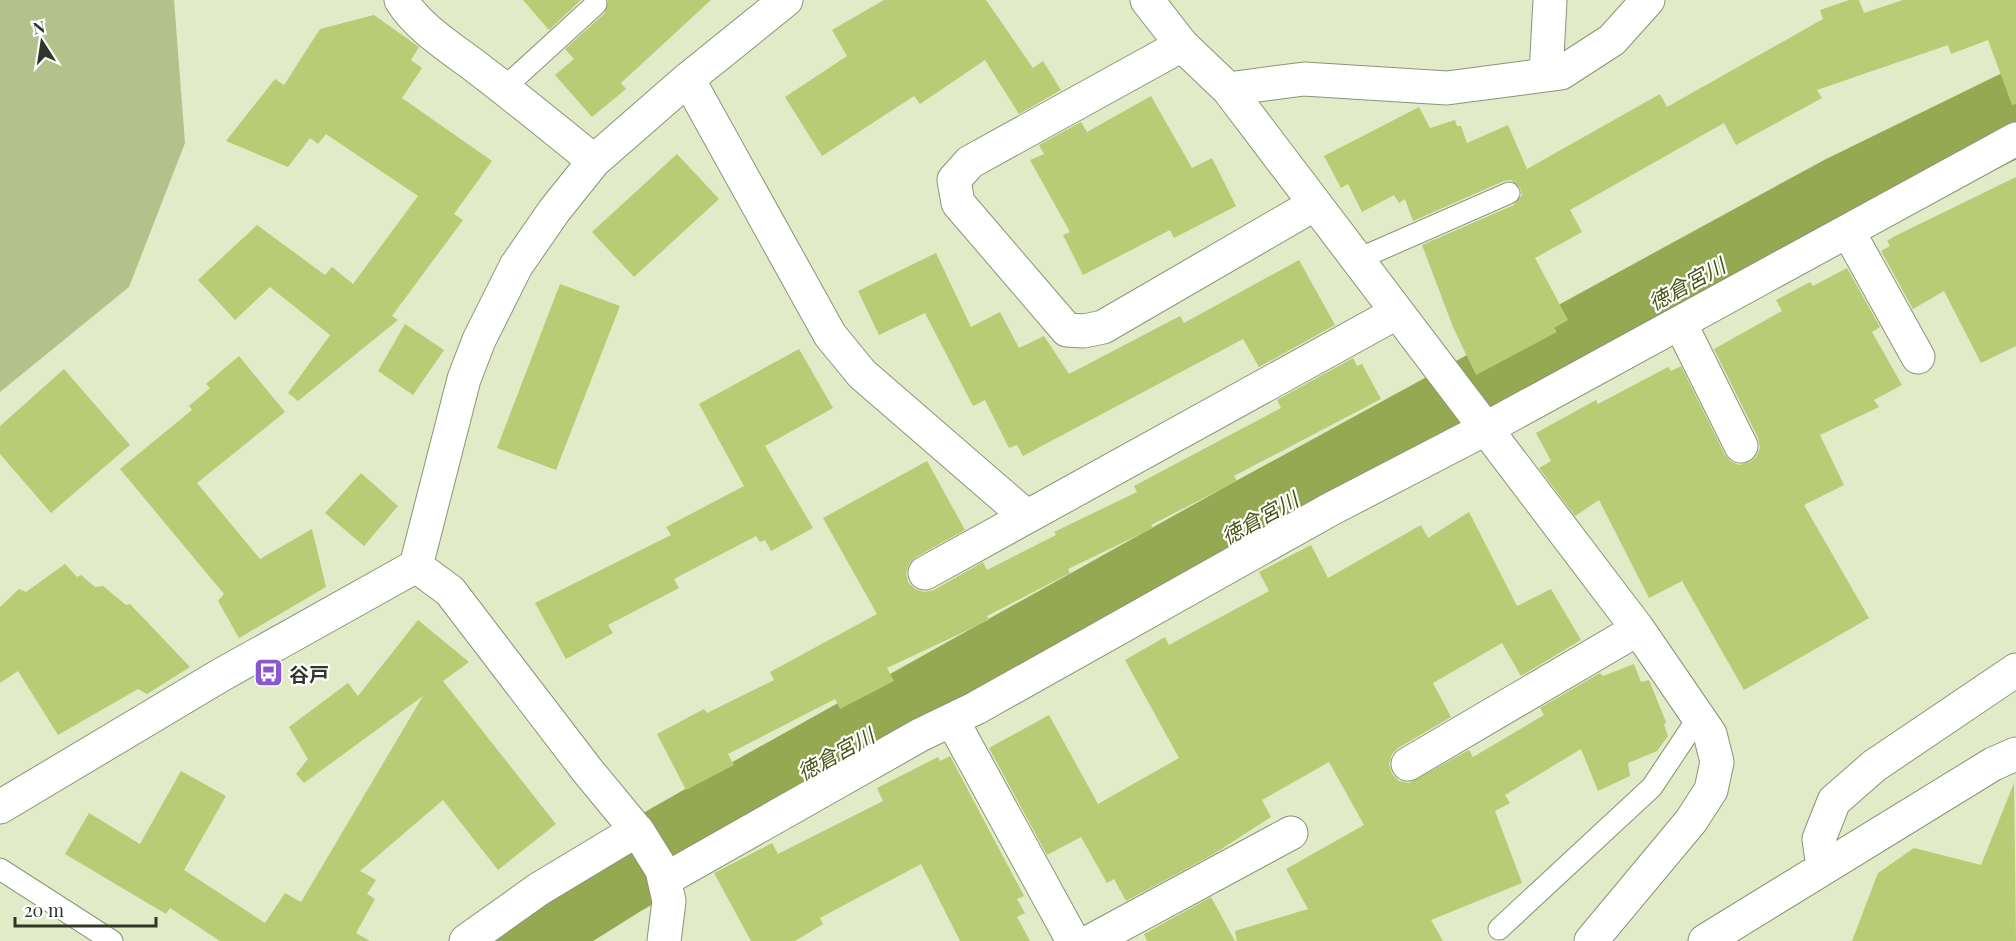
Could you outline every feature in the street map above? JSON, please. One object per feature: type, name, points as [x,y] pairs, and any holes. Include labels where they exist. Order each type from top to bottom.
[{"type":"street","points":[[401,0],[427,29],[594,161]]},
{"type":"street","points":[[0,807],[220,675],[416,566],[464,379],[479,340],[516,266],[554,211],[594,161],[688,79],[786,0]]},
{"type":"street","points":[[1147,0],[1182,45],[1228,89],[1638,629],[1710,734],[1718,762],[1711,790],[1691,821],[1591,941]]},
{"type":"street","points":[[1546,75],[1550,0]]},
{"type":"street","points":[[1228,89],[1304,79],[1447,88],[1561,73],[1612,40],[1648,0]]},
{"type":"street","points":[[1182,45],[970,162],[954,180],[958,203],[1067,330],[1084,331],[1103,327],[1315,204]]},
{"type":"street","points":[[688,79],[830,335],[862,374],[1026,516]]},
{"type":"street","points":[[663,875],[952,720],[1329,510],[1485,429],[2016,139]]},
{"type":"street","points":[[1848,231],[1918,357]]},
{"type":"street","points":[[925,573],[1396,313]]},
{"type":"street","points":[[1680,323],[1741,446]]},
{"type":"street","points":[[416,566],[450,591],[586,770],[638,832],[663,875],[669,901],[664,941]]},
{"type":"street","points":[[1408,764],[1638,629]]},
{"type":"street","points":[[1823,868],[1820,839],[1834,801],[1874,766],[2016,670]]},
{"type":"street","points":[[952,720],[1073,941]]},
{"type":"street","points":[[1705,941],[1993,764],[2016,754]]},
{"type":"street","points":[[466,941],[539,889],[638,832]]},
{"type":"street","points":[[1092,941],[1291,833]]},
{"type":"lane","points":[[504,88],[596,4]]},
{"type":"lane","points":[[1356,260],[1509,193]]},
{"type":"lane","points":[[1499,929],[1652,787],[1692,727],[1700,719]]},
{"type":"lane","points":[[0,869],[112,941]]},
{"type":"green space","points":[[0,0],[174,0],[185,143],[129,287],[0,392]]},
{"type":"building","points":[[523,0],[581,0],[549,30]]},
{"type":"building","points":[[608,0],[711,0],[621,83],[626,89],[592,117],[555,75],[574,59],[565,49],[605,13]]},
{"type":"building","points":[[884,0],[986,0],[1033,68],[1043,61],[1061,90],[1019,114],[985,60],[920,104],[914,96],[822,156],[785,97],[847,56],[832,30]]},
{"type":"building","points":[[1849,0],[1859,0],[1864,13],[1903,0],[2016,0],[2016,104],[2012,105],[1988,40],[1951,54],[1948,45],[1817,90],[1822,98],[1736,145],[1724,123],[1570,210],[1582,232],[1535,258],[1568,320],[1554,328],[1557,332],[1476,375],[1453,327],[1422,245],[1514,205],[1522,195],[1520,187],[1511,180],[1504,181],[1413,221],[1405,199],[1399,203],[1394,195],[1362,212],[1348,184],[1341,188],[1324,156],[1419,107],[1430,128],[1455,120],[1457,126],[1461,126],[1467,143],[1508,125],[1527,169],[1660,94],[1667,107],[1823,19],[1820,10]]},
{"type":"building","points":[[374,15],[419,47],[411,60],[422,68],[402,98],[492,161],[454,214],[463,220],[392,316],[398,320],[298,401],[288,393],[330,335],[270,287],[235,320],[198,280],[257,225],[325,275],[332,267],[353,284],[418,196],[326,134],[318,144],[310,138],[288,167],[226,141],[275,79],[284,85],[320,29]]},
{"type":"building","points":[[1151,96],[1192,168],[1212,158],[1236,206],[1174,238],[1170,230],[1083,275],[1063,235],[1070,232],[1030,160],[1044,154],[1039,145],[1081,122],[1087,132]]},
{"type":"building","points":[[677,154],[719,199],[634,277],[592,232]]},
{"type":"building","points":[[2016,177],[2016,346],[1981,363],[1944,291],[1913,309],[1881,251],[1890,246],[1887,241],[1895,236]]},
{"type":"building","points":[[936,253],[971,327],[1000,312],[1019,348],[1044,336],[1069,374],[1180,316],[1184,323],[1299,260],[1335,325],[1259,367],[1243,339],[1023,456],[1017,445],[1009,448],[985,400],[973,406],[925,313],[879,335],[858,291]]},
{"type":"building","points":[[1847,268],[1880,327],[1872,332],[1902,385],[1874,400],[1879,407],[1820,435],[1844,485],[1804,505],[1869,618],[1744,690],[1682,581],[1649,598],[1599,500],[1575,516],[1539,468],[1551,461],[1536,433],[1596,400],[1598,404],[1668,367],[1671,371],[1681,366],[1725,455],[1730,461],[1739,465],[1750,462],[1756,457],[1760,448],[1758,438],[1714,349],[1782,311],[1776,300],[1810,282],[1813,286]]},
{"type":"building","points":[[560,284],[620,306],[556,470],[497,448]]},
{"type":"building","points":[[405,324],[444,350],[413,395],[378,371]]},
{"type":"building","points":[[799,349],[833,408],[765,446],[813,528],[771,551],[765,540],[760,542],[756,536],[674,579],[679,588],[608,625],[613,633],[566,659],[535,603],[671,535],[666,527],[744,486],[699,404]]},
{"type":"building","points":[[239,356],[285,412],[197,483],[260,559],[312,529],[326,587],[239,638],[218,601],[224,594],[120,469],[192,410],[189,406],[210,388],[206,384]]},
{"type":"building","points":[[1353,358],[1357,366],[1362,364],[1381,399],[1234,476],[1237,481],[1151,525],[1153,528],[1068,569],[1070,573],[987,616],[989,620],[887,668],[894,681],[840,709],[835,699],[728,754],[734,765],[686,790],[657,734],[704,709],[707,713],[774,680],[770,672],[877,614],[823,518],[927,461],[965,530],[916,557],[909,564],[906,573],[908,582],[915,589],[924,592],[934,590],[983,562],[987,570],[1056,535],[1054,532],[1137,492],[1134,486],[1281,408],[1277,400]]},
{"type":"building","points":[[64,369],[130,445],[51,513],[0,454],[0,426]]},
{"type":"building","points":[[361,473],[398,506],[364,546],[325,513]]},
{"type":"building","points":[[1469,512],[1517,606],[1551,589],[1581,640],[1521,676],[1502,643],[1433,683],[1451,717],[1398,748],[1392,754],[1389,764],[1392,774],[1399,781],[1409,783],[1469,750],[1473,757],[1544,715],[1540,708],[1600,673],[1603,676],[1634,664],[1641,682],[1649,680],[1666,722],[1664,725],[1668,736],[1657,751],[1628,763],[1630,776],[1598,791],[1581,749],[1505,795],[1510,803],[1495,811],[1522,883],[1431,920],[1443,941],[1237,941],[1235,931],[1308,909],[1286,869],[1364,825],[1329,762],[1262,800],[1271,817],[1212,855],[1126,901],[1114,879],[1107,883],[1081,837],[1047,855],[989,748],[1049,715],[1098,804],[1179,758],[1125,660],[1165,637],[1169,645],[1269,591],[1259,572],[1311,545],[1328,578],[1421,525],[1428,538]]},
{"type":"building","points":[[65,564],[77,577],[81,575],[95,587],[103,586],[126,605],[130,604],[190,667],[147,694],[138,689],[58,735],[18,671],[0,683],[0,607],[19,589],[26,592]]},
{"type":"building","points":[[418,620],[469,662],[443,681],[556,824],[498,870],[443,800],[360,871],[376,880],[367,894],[375,899],[356,933],[370,941],[220,941],[170,908],[166,914],[65,854],[89,813],[140,844],[181,771],[226,796],[184,870],[265,923],[285,893],[301,902],[423,696],[304,783],[296,774],[308,759],[289,727],[348,683],[358,696]]},
{"type":"building","points":[[950,756],[1024,896],[1017,899],[1025,913],[1017,917],[1030,941],[960,941],[921,864],[820,918],[823,924],[795,941],[751,941],[714,873],[772,843],[778,854],[883,801],[877,788],[938,757],[940,761]]},
{"type":"building","points":[[2014,783],[2016,941],[1852,941],[1878,873],[1914,848],[1981,865]]},
{"type":"building","points":[[1211,897],[1235,941],[1147,941],[1144,934]]},
{"type":"waterway","name":"徳倉宮川","points":[[514,941],[621,874],[763,793],[1254,519],[1842,198],[2016,113]]},
{"type":"place","name":"谷戸","points":[[268,673]]}]
